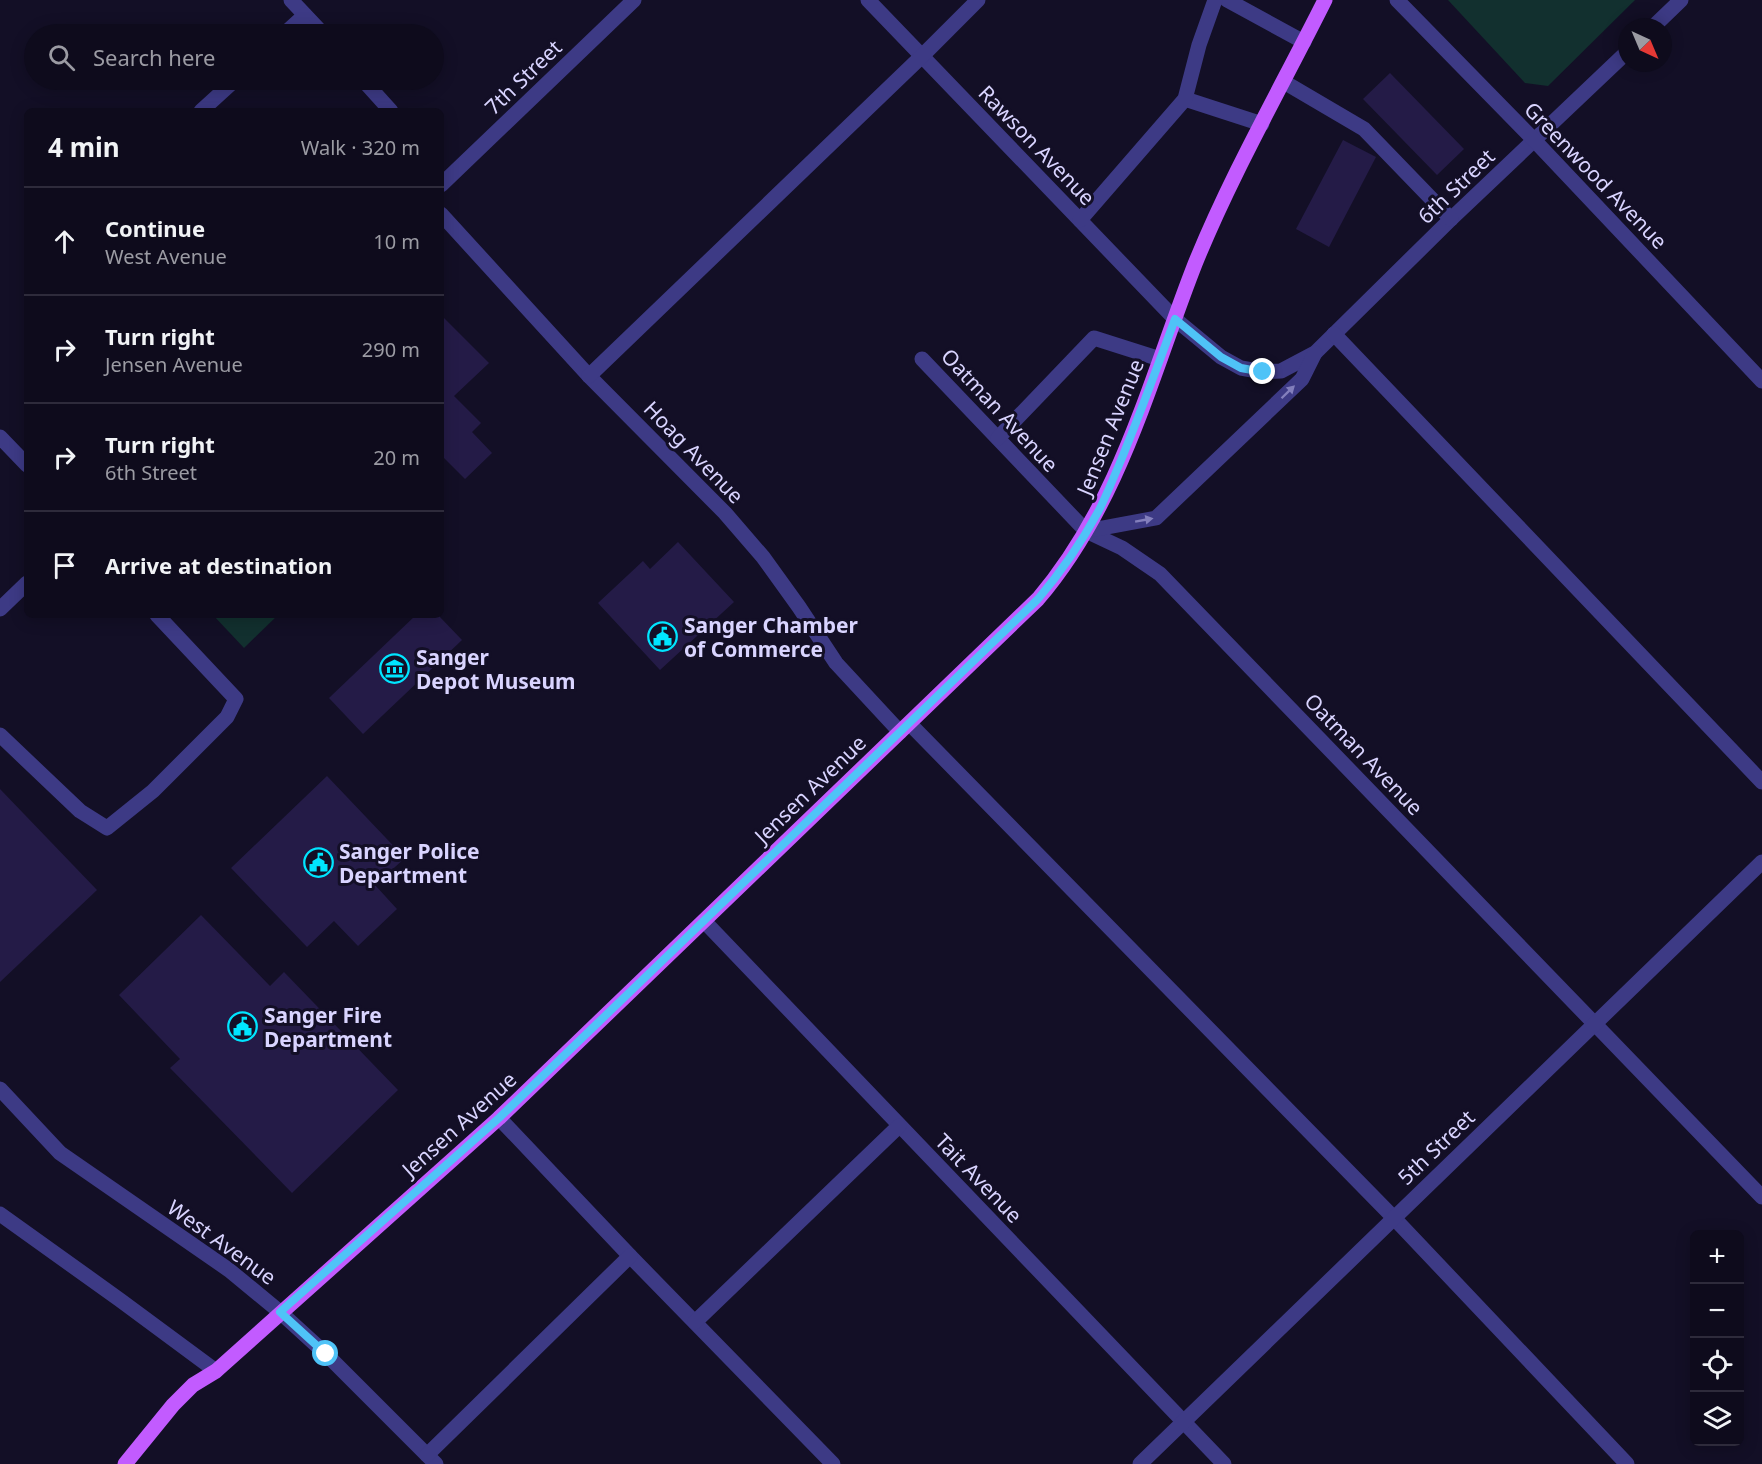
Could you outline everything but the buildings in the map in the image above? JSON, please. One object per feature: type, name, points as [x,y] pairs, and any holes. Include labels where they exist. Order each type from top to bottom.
[{"type":"main road","name":"Jensen Avenue","points":[[125,1464],[173,1405],[193,1385],[216,1371],[499,1118],[905,728],[1038,599],[1056,578],[1098,511],[1112,482],[1218,212],[1325,0]]},
{"type":"street","points":[[291,0],[314,24]]},
{"type":"street","name":"7th Street","points":[[444,176],[634,0]]},
{"type":"street","name":"Rawson Avenue","points":[[868,0],[1175,319]]},
{"type":"street","points":[[590,376],[978,0]]},
{"type":"street","points":[[1080,220],[1185,99],[1199,45],[1215,0]]},
{"type":"street","points":[[1227,0],[1304,42]]},
{"type":"street","name":"Greenwood Avenue","points":[[1397,0],[1535,141],[1762,381]]},
{"type":"street","points":[[1662,18],[1681,0]]},
{"type":"street","points":[[295,24],[305,15]]},
{"type":"street","name":"6th Street","points":[[1175,319],[1221,357],[1241,368],[1263,372],[1281,371],[1315,353],[1451,219],[1618,61]]},
{"type":"street","points":[[1284,82],[1364,129],[1451,219]]},
{"type":"street","points":[[204,108],[224,90]]},
{"type":"street","points":[[372,90],[388,108]]},
{"type":"street","points":[[1185,99],[1262,124]]},
{"type":"street","name":"Hoag Avenue","points":[[444,217],[590,376],[725,513],[763,556],[836,663],[905,728],[1393,1217],[1627,1464]]},
{"type":"street","points":[[1334,334],[1762,782]]},
{"type":"street","points":[[998,438],[1094,338],[1160,359]]},
{"type":"street","name":"6th Street","points":[[1086,531],[1156,518],[1302,379],[1315,353]]},
{"type":"street","name":"Oatman Avenue","points":[[922,358],[1086,531],[1122,548],[1160,574],[1762,1197]]},
{"type":"street","points":[[0,437],[24,462]]},
{"type":"street","points":[[0,609],[24,586]]},
{"type":"street","points":[[0,735],[80,811],[107,828],[153,791],[227,717],[236,699],[159,618]]},
{"type":"street","name":"5th Street","points":[[1140,1464],[1762,861]]},
{"type":"street","name":"Tait Avenue","points":[[704,921],[1224,1464]]},
{"type":"street","name":"West Avenue","points":[[0,1089],[60,1153],[229,1270],[280,1312],[326,1354],[431,1459]]},
{"type":"street","points":[[499,1118],[833,1464]]},
{"type":"street","points":[[695,1322],[899,1126]]},
{"type":"street","points":[[0,1214],[216,1371]]},
{"type":"street","points":[[431,1459],[630,1256]]},
{"type":"green space","points":[[1448,0],[1635,0],[1548,86],[1525,83]]},
{"type":"green space","points":[[216,618],[275,618],[244,648]]},
{"type":"place","name":"Sanger Chamber of Commerce","points":[[663,637]]},
{"type":"place","name":"Sanger Depot Museum","points":[[395,669]]},
{"type":"place","name":"Sanger Police Department","points":[[318,863]]},
{"type":"place","name":"Sanger Fire Department","points":[[243,1027]]},
{"type":"route","points":[[326,1354],[280,1312],[499,1118],[910,724],[1038,599],[1056,578],[1074,552],[1107,493],[1175,319],[1221,357],[1241,368],[1263,372]]}]
